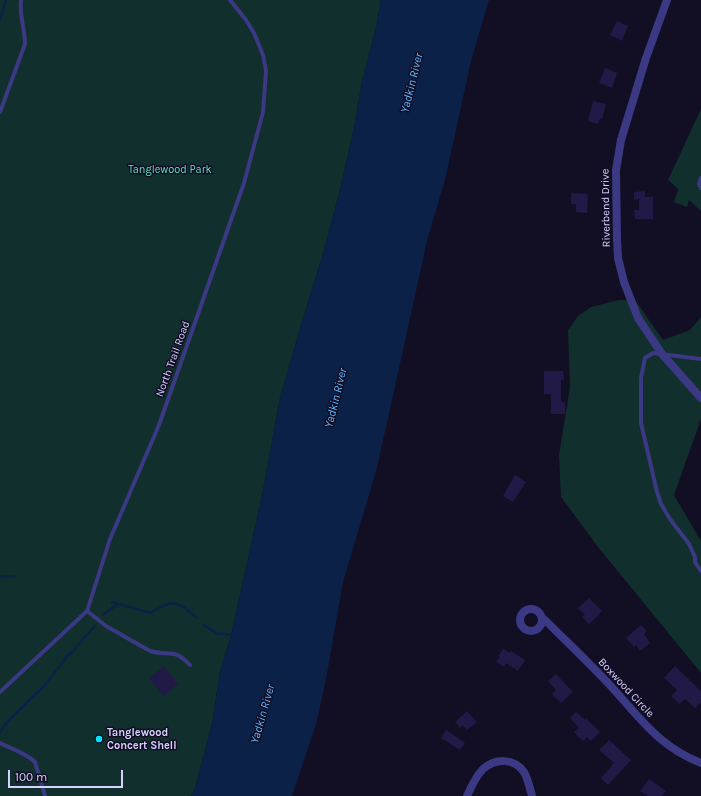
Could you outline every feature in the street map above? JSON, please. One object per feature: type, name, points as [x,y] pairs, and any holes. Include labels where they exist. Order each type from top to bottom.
[{"type":"street","name":"Riverbend Drive","points":[[668,0],[656,29],[629,109],[618,156],[616,187],[618,251],[624,282],[638,318],[662,354],[701,398]]},
{"type":"street","name":"Boxwood Circle","points":[[542,618],[606,681],[651,732],[677,752],[701,763]]},
{"type":"street","points":[[467,796],[483,770],[495,763],[505,760],[514,763],[523,770],[528,780],[532,796]]},
{"type":"lane","points":[[0,112],[25,44],[25,33],[20,11],[21,0]]},
{"type":"lane","name":"North Trail Road","points":[[0,692],[87,611],[110,539],[159,425],[184,358],[244,183],[263,112],[266,71],[263,55],[254,33],[230,0]]},
{"type":"lane","points":[[701,178],[699,184],[701,188]]},
{"type":"lane","points":[[701,359],[653,353],[645,358],[641,378],[641,423],[652,476],[661,504],[689,544],[696,557],[695,562],[701,571]]},
{"type":"lane","points":[[87,611],[106,626],[150,651],[176,654],[182,657],[190,665]]},
{"type":"lane","points":[[0,743],[24,754],[35,762],[45,796]]},
{"type":"green space","name":"Tanglewood Park","points":[[0,0],[381,0],[377,24],[362,82],[354,128],[340,190],[323,254],[280,398],[262,496],[231,635],[220,672],[212,724],[195,788],[191,796],[0,796]]},
{"type":"green space","points":[[701,109],[701,211],[689,200],[687,207],[674,202],[679,190],[668,180]]},
{"type":"green space","points":[[619,300],[635,300],[663,340],[690,330],[701,317],[701,419],[674,495],[701,541],[701,673],[598,547],[561,497],[559,455],[570,387],[568,330],[578,316],[591,307]]},
{"type":"water","name":"Yadkin River","points":[[381,0],[489,0],[471,61],[445,180],[428,237],[377,468],[343,582],[317,721],[292,796],[191,796],[195,788],[212,724],[220,672],[231,635],[262,496],[280,398],[323,254],[340,190],[354,128],[362,82],[377,24]]},
{"type":"building","points":[[617,21],[628,26],[622,41],[610,35]]},
{"type":"building","points":[[605,68],[617,73],[612,88],[599,83]]},
{"type":"building","points":[[593,101],[606,104],[602,119],[600,118],[598,124],[588,121]]},
{"type":"building","points":[[645,191],[645,197],[653,197],[653,219],[635,219],[634,210],[639,210],[639,199],[634,200],[634,192]]},
{"type":"building","points":[[571,193],[588,194],[587,213],[576,212],[576,204],[571,204]]},
{"type":"building","points":[[544,371],[563,371],[564,380],[561,380],[561,402],[565,402],[565,414],[551,414],[551,394],[544,394]]},
{"type":"building","points":[[515,475],[526,482],[513,502],[503,496]]},
{"type":"building","points":[[589,598],[602,611],[589,624],[582,617],[585,615],[578,608]]},
{"type":"building","points":[[641,625],[647,631],[644,634],[650,643],[640,651],[636,645],[634,647],[626,638]]},
{"type":"building","points":[[503,649],[510,653],[511,651],[525,660],[518,671],[506,663],[504,667],[496,662]]},
{"type":"building","points":[[164,666],[178,684],[163,696],[149,678]]},
{"type":"building","points":[[675,666],[701,691],[701,702],[695,708],[685,699],[680,704],[671,696],[677,690],[664,678]]},
{"type":"building","points":[[556,674],[573,692],[561,703],[552,694],[556,690],[548,681]]},
{"type":"building","points":[[467,711],[477,722],[467,730],[463,725],[460,728],[455,722]]},
{"type":"building","points":[[576,712],[585,720],[586,718],[600,732],[591,741],[587,737],[583,741],[574,732],[579,728],[570,718]]},
{"type":"building","points":[[446,730],[465,743],[460,750],[441,738]]},
{"type":"building","points":[[609,740],[631,760],[608,785],[601,778],[614,763],[599,750]]},
{"type":"building","points":[[649,779],[666,791],[662,796],[648,796],[640,791]]},
{"type":"waterway","points":[[0,20],[6,0]]},
{"type":"waterway","points":[[0,576],[15,577]]},
{"type":"waterway","points":[[112,602],[150,613],[164,606],[174,604],[184,607],[197,618]]},
{"type":"waterway","points":[[104,614],[118,604]]},
{"type":"waterway","points":[[204,625],[216,633],[233,635]]},
{"type":"waterway","points":[[0,732],[9,720],[44,686],[68,655],[95,626]]},
{"type":"place","name":"Tanglewood Concert Shell","points":[[99,739]]}]
